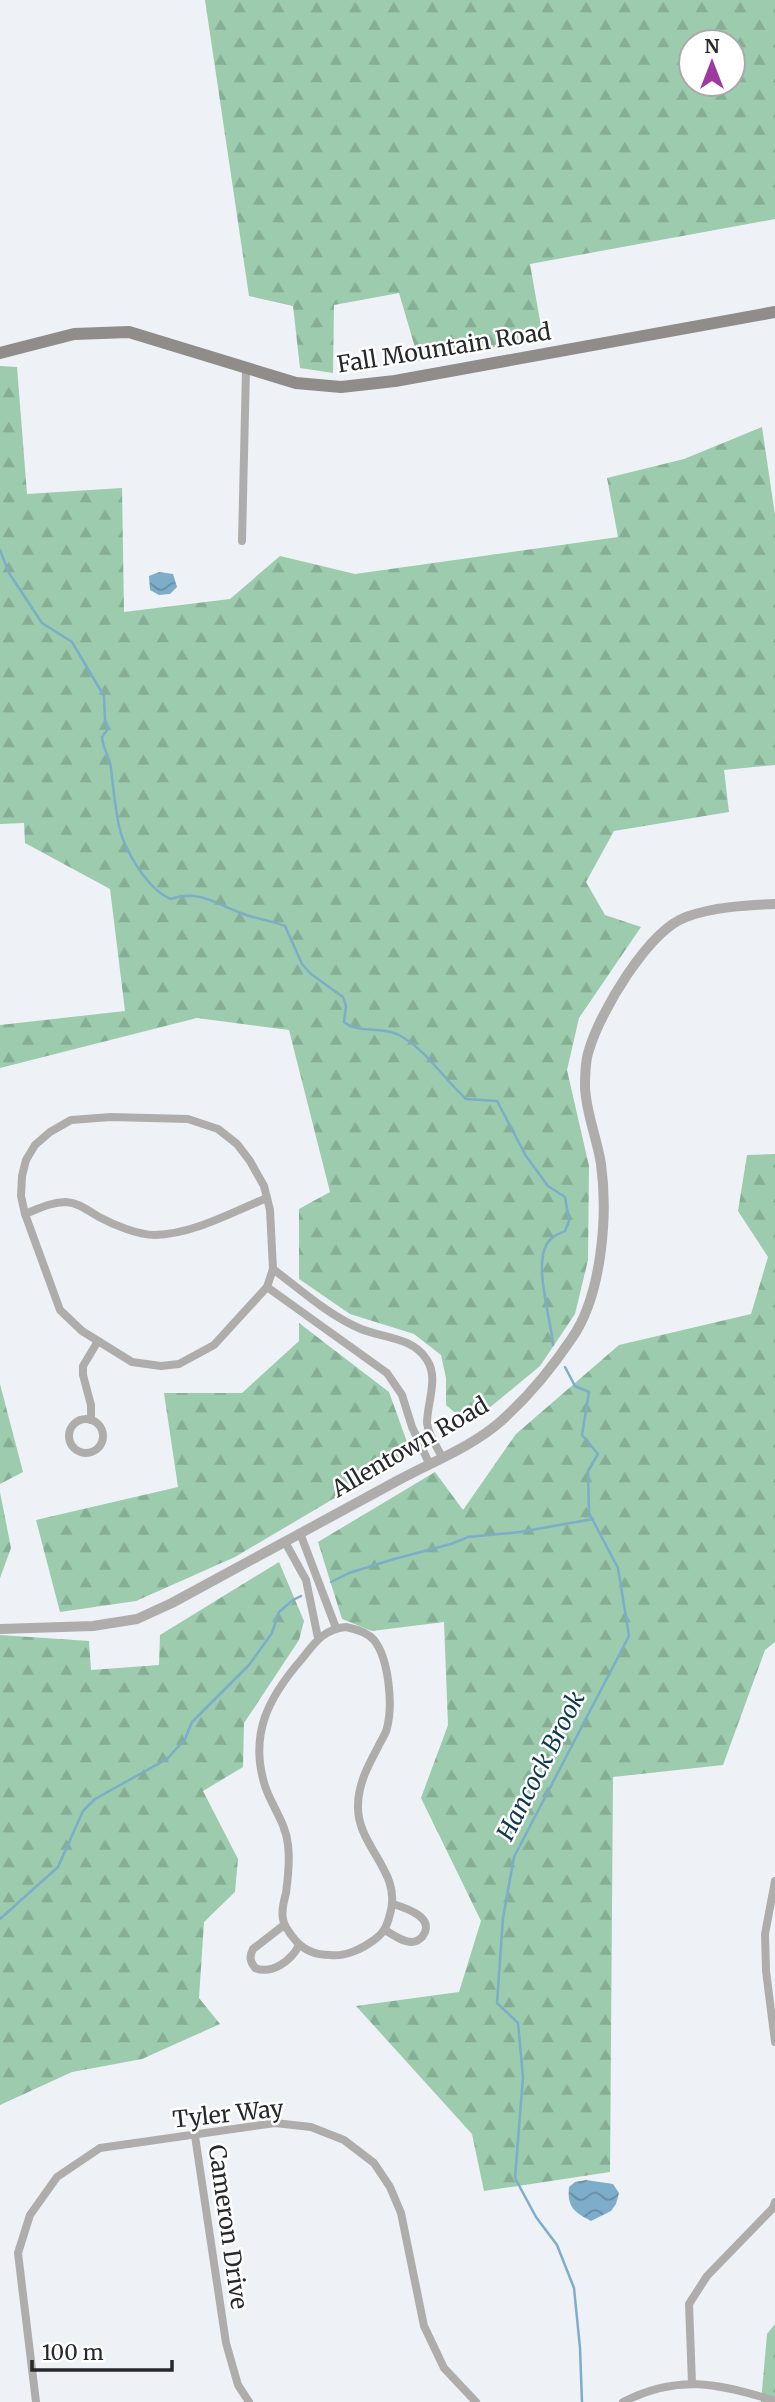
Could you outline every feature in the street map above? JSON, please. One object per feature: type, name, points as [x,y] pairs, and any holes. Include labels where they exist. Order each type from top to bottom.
[{"type":"main road","name":"Fall Mountain Road","points":[[0,353],[75,334],[129,332],[296,383],[328,387],[395,381],[775,312]]},
{"type":"street","points":[[242,541],[246,369]]},
{"type":"street","name":"Allentown Road","points":[[0,1629],[93,1626],[137,1619],[442,1457],[499,1423],[557,1360],[575,1335],[591,1299],[598,1260],[603,1191],[599,1155],[585,1088],[588,1052],[598,1023],[627,975],[659,935],[685,917],[718,910],[775,904]]},
{"type":"street","points":[[111,1116],[188,1119],[218,1129],[237,1144],[250,1161],[264,1186],[267,1198],[270,1210],[272,1269],[267,1287],[214,1345],[179,1364],[161,1366],[132,1362],[82,1331],[60,1310],[25,1214],[21,1195],[26,1160],[35,1145],[50,1132],[71,1120],[111,1116]]},
{"type":"street","points":[[25,1214],[44,1206],[67,1202],[78,1204],[100,1218],[121,1226],[154,1235],[182,1232],[267,1198]]},
{"type":"street","points":[[272,1269],[347,1323],[379,1335],[396,1338],[427,1358],[432,1371],[427,1423],[442,1457]]},
{"type":"street","points":[[267,1287],[387,1373],[402,1395],[412,1427],[429,1463]]},
{"type":"street","points":[[91,1420],[91,1405],[83,1366],[98,1341]]},
{"type":"street","points":[[80,1420],[91,1420],[100,1427],[103,1438],[98,1448],[93,1451],[76,1450],[70,1441],[72,1426],[80,1420]]},
{"type":"street","points":[[300,1533],[336,1628]]},
{"type":"street","points":[[285,1542],[306,1580],[318,1638]]},
{"type":"street","points":[[336,1628],[355,1629],[365,1633],[374,1640],[389,1681],[387,1730],[366,1769],[359,1791],[358,1809],[365,1839],[384,1867],[391,1883],[393,1904],[385,1930],[354,1952],[332,1956],[312,1952],[299,1945],[284,1925],[282,1909],[286,1891],[288,1844],[265,1785],[260,1760],[260,1732],[266,1712],[279,1685],[318,1638],[336,1628]]},
{"type":"street","points":[[775,1881],[765,1934],[766,1970],[775,2042]]},
{"type":"street","points":[[385,1930],[411,1942],[420,1940],[424,1933],[422,1917],[411,1909],[393,1904]]},
{"type":"street","points":[[284,1925],[253,1949],[250,1955],[255,1968],[268,1970],[282,1964],[296,1952],[299,1945]]},
{"type":"street","name":"Tyler Way","points":[[36,2402],[18,2253],[30,2215],[57,2177],[100,2148],[275,2123],[311,2127],[344,2140],[374,2162],[390,2187],[401,2213],[424,2326],[444,2368],[476,2402]]},
{"type":"street","name":"Cameron Drive","points":[[195,2136],[226,2343],[238,2385],[248,2402]]},
{"type":"street","points":[[692,2383],[689,2304],[707,2276],[773,2208],[775,2202]]},
{"type":"street","points":[[622,2402],[658,2386],[692,2383],[739,2389],[775,2400]]},
{"type":"green space","points":[[205,0],[775,0],[775,219],[530,264],[543,338],[419,361],[399,293],[334,305],[333,373],[300,368],[293,306],[249,296]]},
{"type":"green space","points":[[0,366],[17,367],[27,494],[122,488],[124,612],[230,599],[280,556],[355,574],[618,537],[607,478],[684,459],[762,427],[775,515],[775,765],[724,770],[729,812],[614,831],[586,882],[605,915],[641,927],[579,1018],[567,1070],[589,1166],[588,1260],[575,1314],[540,1366],[477,1418],[461,1418],[446,1405],[446,1378],[441,1355],[414,1334],[350,1314],[299,1279],[299,1209],[330,1192],[289,1030],[197,1018],[0,1068],[0,1025],[125,1011],[110,889],[25,843],[24,823],[0,824]]},
{"type":"green space","points":[[775,1154],[775,1642],[765,1650],[723,1765],[613,1777],[610,2172],[484,2191],[472,2134],[356,2006],[459,1992],[481,1921],[421,1798],[448,1725],[444,1622],[372,1631],[342,1619],[318,1542],[435,1472],[463,1510],[516,1434],[619,1345],[751,1314],[768,1257],[738,1211],[747,1155]]},
{"type":"green space","points":[[299,1323],[389,1392],[411,1453],[235,1557],[136,1601],[60,1612],[36,1520],[178,1487],[164,1393],[242,1393],[299,1341]]},
{"type":"green space","points":[[0,1384],[23,1472],[0,1484]]},
{"type":"green space","points":[[0,1492],[11,1548],[0,1578]]},
{"type":"green space","points":[[279,1562],[304,1621],[299,1640],[244,1723],[243,1767],[203,1791],[238,1859],[235,1892],[204,1922],[199,1998],[220,2024],[142,2059],[72,2072],[0,2105],[0,1635],[89,1641],[91,1670],[159,1665],[160,1635]]},
{"type":"green space","points":[[775,2324],[775,2402],[761,2402],[767,2334]]},
{"type":"water","points":[[159,572],[173,574],[177,587],[170,594],[159,595],[150,590],[149,576]]},
{"type":"water","points":[[586,2180],[613,2184],[619,2193],[611,2211],[591,2221],[576,2212],[569,2199],[569,2187],[575,2182]]},
{"type":"waterway","name":"Hancock Brook","points":[[0,550],[9,573],[42,623],[72,642],[104,696],[108,729],[102,737],[110,764],[119,826],[132,857],[146,878],[171,899],[180,896],[198,897],[285,926],[302,964],[311,974],[343,997],[346,1006],[344,1022],[356,1028],[397,1034],[425,1055],[466,1099],[497,1101],[526,1156],[548,1186],[565,1197],[569,1221],[565,1231],[551,1239],[542,1260],[553,1345]]},
{"type":"waterway","name":"Hancock Brook","points":[[565,1367],[575,1386],[589,1392],[582,1435],[598,1454],[588,1471],[589,1513],[618,1568],[629,1636],[514,1857],[503,1918],[497,2003],[518,2023],[523,2077],[515,2178],[536,2217],[557,2245],[574,2288],[582,2402]]},
{"type":"waterway","points":[[331,1582],[349,1573],[468,1537],[520,1532],[593,1519]]},
{"type":"waterway","points":[[0,1919],[58,1867],[83,1811],[95,1799],[167,1759],[185,1739],[192,1722],[249,1665],[272,1633],[279,1612],[301,1596]]}]
